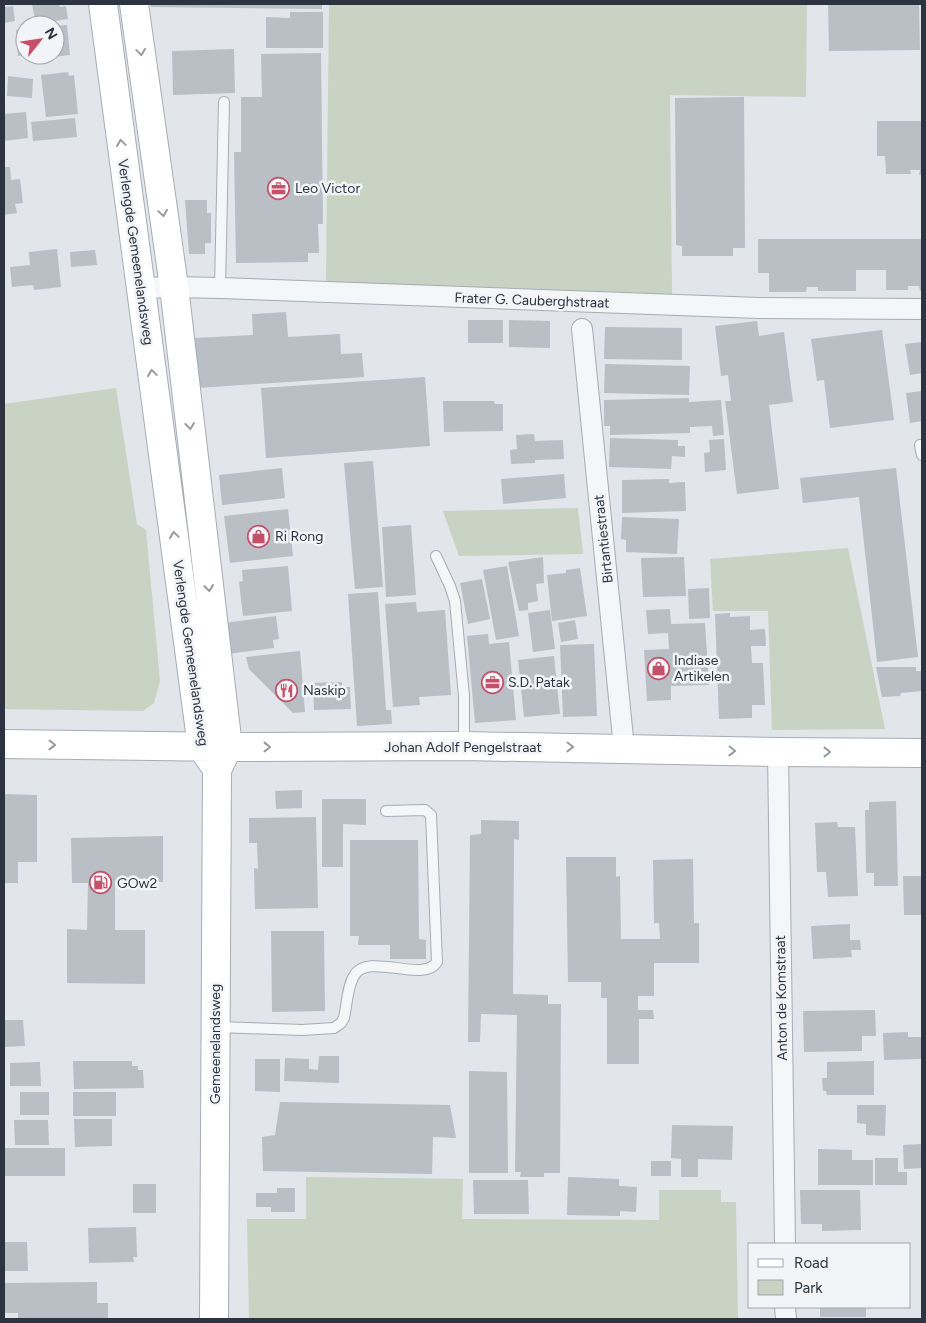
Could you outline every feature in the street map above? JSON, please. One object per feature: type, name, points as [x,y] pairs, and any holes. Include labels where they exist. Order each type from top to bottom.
[{"type":"main road","name":"Verlengde Gemeenelandsweg","points":[[103,4],[141,288],[215,754]]},
{"type":"main road","name":"Verlengde Gemeenelandsweg","points":[[134,4],[174,287],[215,754]]},
{"type":"main road","name":"Johan Adolf Pengelstraat","points":[[4,744],[215,754],[464,746],[922,753]]},
{"type":"main road","name":"Gemeenelandsweg","points":[[214,1319],[215,754]]},
{"type":"street","name":"Frater G. Cauberghstraat","points":[[141,288],[220,288],[759,308],[922,309]]},
{"type":"street","name":"Birtantiestraat","points":[[582,329],[624,748]]},
{"type":"street","name":"Anton de Komstraat","points":[[778,752],[785,1243]]},
{"type":"lane","points":[[220,288],[224,102]]},
{"type":"lane","points":[[436,556],[455,601],[464,696],[464,746]]},
{"type":"lane","points":[[216,1027],[302,1030],[334,1028],[344,1018],[353,978],[359,970],[370,966],[426,970],[436,965],[431,815],[425,810],[386,810]]},
{"type":"green space","points":[[329,4],[807,4],[806,97],[670,95],[672,294],[326,282]]},
{"type":"green space","points":[[116,388],[137,524],[146,530],[160,681],[154,703],[143,711],[4,709],[4,404]]},
{"type":"green space","points":[[578,508],[583,554],[459,556],[443,511]]},
{"type":"green space","points":[[848,548],[885,729],[772,730],[768,611],[713,611],[710,559]]},
{"type":"green space","points":[[306,1177],[463,1179],[462,1219],[659,1220],[659,1190],[721,1190],[721,1202],[736,1202],[738,1319],[249,1319],[247,1219],[306,1219]]},
{"type":"building","points":[[32,4],[59,4],[60,7],[66,6],[68,19],[65,19],[65,15],[34,15]]},
{"type":"building","points":[[151,4],[322,4],[322,9],[151,7]]},
{"type":"building","points":[[828,4],[919,4],[920,50],[829,51]]},
{"type":"building","points":[[13,6],[15,21],[4,23],[4,7]]},
{"type":"building","points":[[290,12],[323,12],[323,48],[266,48],[266,17],[290,18]]},
{"type":"building","points":[[65,25],[67,25],[70,55],[65,56]]},
{"type":"building","points":[[234,49],[235,93],[173,95],[172,51]]},
{"type":"building","name":"Leo Victor","points":[[321,53],[323,224],[318,224],[319,253],[308,253],[308,262],[236,263],[234,152],[241,152],[241,97],[262,97],[261,54]]},
{"type":"building","points":[[68,72],[69,76],[74,75],[78,114],[46,117],[41,75]]},
{"type":"building","points":[[8,76],[33,79],[32,98],[7,96]]},
{"type":"building","points":[[744,97],[745,248],[733,248],[733,256],[682,256],[682,246],[676,245],[675,98]]},
{"type":"building","points":[[26,112],[28,138],[4,141],[4,114]]},
{"type":"building","points":[[75,118],[77,137],[33,141],[31,122]]},
{"type":"building","points":[[877,121],[922,121],[922,175],[919,175],[920,170],[910,170],[911,174],[886,174],[885,156],[877,156]]},
{"type":"building","points":[[4,167],[10,167],[11,180],[20,179],[23,203],[15,204],[17,213],[4,215]]},
{"type":"building","points":[[185,200],[207,200],[207,213],[211,213],[211,243],[205,243],[205,254],[189,254]]},
{"type":"building","points":[[758,239],[922,239],[922,291],[920,291],[919,286],[908,286],[908,290],[886,290],[886,270],[856,270],[856,291],[818,291],[818,287],[807,287],[806,292],[769,292],[769,273],[758,273]]},
{"type":"building","points":[[57,249],[61,287],[34,290],[33,285],[12,287],[10,267],[30,265],[29,252]]},
{"type":"building","points":[[95,250],[97,265],[71,267],[70,252]]},
{"type":"building","points":[[286,312],[288,337],[340,334],[341,354],[362,353],[364,377],[197,388],[194,338],[253,335],[252,314]]},
{"type":"building","points":[[468,320],[503,320],[503,343],[468,343]]},
{"type":"building","points":[[509,320],[550,321],[550,348],[509,347]]},
{"type":"building","points":[[757,321],[759,336],[784,332],[793,402],[769,405],[779,489],[737,494],[725,401],[731,401],[728,375],[721,376],[715,326]]},
{"type":"building","points":[[605,327],[682,328],[682,360],[604,359]]},
{"type":"building","points":[[882,330],[894,420],[830,428],[824,380],[817,381],[811,339]]},
{"type":"building","points":[[922,342],[922,373],[910,375],[905,344]]},
{"type":"building","points":[[605,364],[690,366],[689,395],[604,393]]},
{"type":"building","points":[[425,377],[430,446],[266,458],[261,388]]},
{"type":"building","points":[[922,391],[922,421],[910,423],[906,393]]},
{"type":"building","points":[[689,398],[689,402],[721,400],[724,435],[713,436],[712,426],[690,427],[690,433],[610,435],[610,426],[604,426],[604,400]]},
{"type":"building","points":[[443,401],[494,401],[495,404],[503,404],[503,431],[444,432]]},
{"type":"building","points":[[534,434],[535,441],[563,440],[564,459],[535,460],[535,463],[511,464],[510,450],[517,449],[516,435]]},
{"type":"building","points":[[610,438],[678,440],[678,446],[685,446],[685,457],[672,456],[671,469],[609,467]]},
{"type":"building","points":[[724,439],[726,470],[705,472],[704,453],[710,452],[709,440]]},
{"type":"building","points":[[373,461],[383,587],[355,589],[344,463]]},
{"type":"building","points":[[282,468],[285,498],[222,505],[219,475]]},
{"type":"building","points":[[896,468],[918,657],[877,662],[859,497],[803,503],[800,478]]},
{"type":"building","points":[[564,474],[566,498],[503,504],[501,479]]},
{"type":"building","points":[[669,479],[669,483],[685,482],[686,511],[622,513],[622,480]]},
{"type":"building","name":"Ri Rong","points":[[288,509],[293,556],[230,563],[224,516]]},
{"type":"building","points":[[622,517],[679,519],[677,554],[626,552],[626,540],[621,539]]},
{"type":"building","points":[[411,525],[416,595],[386,597],[382,527]]},
{"type":"building","points":[[543,557],[544,583],[536,584],[538,601],[528,603],[528,610],[519,611],[508,562]]},
{"type":"building","points":[[684,557],[686,596],[643,597],[641,558]]},
{"type":"building","points":[[288,566],[292,611],[243,616],[239,582],[243,581],[242,570]]},
{"type":"building","points":[[507,566],[519,636],[496,640],[483,570]]},
{"type":"building","points":[[580,568],[587,616],[552,621],[547,575],[566,573],[566,570]]},
{"type":"building","points":[[482,579],[490,619],[468,624],[460,583]]},
{"type":"building","points":[[709,588],[710,618],[689,619],[688,589]]},
{"type":"building","points":[[378,592],[386,710],[391,710],[392,724],[357,726],[348,594]]},
{"type":"building","points":[[416,602],[417,612],[445,610],[451,695],[419,697],[420,705],[393,707],[385,604]]},
{"type":"building","points":[[670,609],[671,624],[705,623],[709,685],[671,686],[671,700],[647,701],[644,650],[669,649],[668,633],[648,634],[646,610]]},
{"type":"building","points":[[550,610],[555,649],[533,652],[528,613]]},
{"type":"building","points":[[730,613],[730,617],[750,616],[750,630],[765,629],[766,646],[751,646],[752,663],[763,663],[765,705],[752,705],[752,718],[719,719],[715,614]]},
{"type":"building","points":[[276,616],[279,639],[273,640],[274,648],[228,654],[224,623]]},
{"type":"building","points":[[575,620],[578,639],[561,642],[558,623]]},
{"type":"building","name":"S.D. Patak","points":[[488,634],[489,644],[509,642],[516,720],[475,723],[467,636]]},
{"type":"building","points":[[594,644],[597,716],[563,717],[560,645]]},
{"type":"building","name":"Naskip","points":[[300,651],[305,712],[293,713],[249,669],[246,657]]},
{"type":"building","points":[[554,656],[560,714],[524,717],[518,660]]},
{"type":"building","points":[[876,667],[916,667],[916,671],[922,671],[922,691],[901,693],[900,696],[882,697]]},
{"type":"building","points":[[342,682],[342,687],[350,687],[351,709],[314,710],[313,683]]},
{"type":"building","points":[[302,790],[302,808],[276,809],[275,791]]},
{"type":"building","points":[[4,794],[37,795],[37,862],[18,862],[18,883],[4,883]]},
{"type":"building","points":[[322,799],[366,799],[366,825],[343,824],[343,867],[322,867]]},
{"type":"building","points":[[896,801],[898,886],[874,886],[874,873],[866,873],[865,810],[869,810],[869,802]]},
{"type":"building","points":[[316,817],[318,908],[255,909],[254,868],[258,869],[257,843],[249,843],[249,818]]},
{"type":"building","points":[[481,820],[519,821],[519,840],[514,839],[513,994],[548,995],[548,1004],[561,1004],[560,1173],[544,1173],[544,1177],[520,1177],[521,1172],[515,1172],[517,1015],[481,1014],[480,1042],[468,1042],[470,835],[481,834]]},
{"type":"building","points":[[837,822],[838,827],[855,827],[858,896],[828,897],[826,872],[817,872],[815,823]]},
{"type":"building","points":[[163,836],[163,882],[115,882],[115,930],[145,930],[145,984],[67,983],[67,929],[87,930],[88,883],[72,883],[71,838]]},
{"type":"building","points":[[350,840],[418,840],[419,939],[426,940],[426,959],[390,959],[390,945],[358,945],[359,936],[350,936]]},
{"type":"building","points":[[566,857],[616,857],[616,877],[620,876],[621,939],[660,939],[659,923],[654,923],[653,860],[693,859],[694,923],[699,923],[699,963],[654,963],[654,996],[638,996],[638,1010],[653,1010],[654,1019],[639,1019],[639,1064],[607,1064],[607,998],[601,998],[601,982],[568,982]]},
{"type":"building","points":[[903,876],[922,876],[922,915],[904,915]]},
{"type":"building","points":[[850,924],[850,940],[860,940],[861,950],[851,950],[852,957],[813,959],[811,926]]},
{"type":"building","points":[[271,931],[324,931],[325,1011],[272,1012]]},
{"type":"building","points":[[875,1010],[876,1036],[862,1036],[862,1051],[804,1052],[803,1011]]},
{"type":"building","points":[[4,1020],[23,1020],[25,1046],[4,1047]]},
{"type":"building","points":[[908,1032],[908,1037],[921,1037],[921,1059],[884,1060],[883,1033]]},
{"type":"building","points":[[319,1056],[339,1056],[339,1083],[284,1081],[285,1058],[309,1059],[309,1069],[318,1070]]},
{"type":"building","points":[[255,1059],[280,1059],[280,1092],[255,1091]]},
{"type":"building","points":[[73,1061],[132,1061],[132,1066],[138,1066],[138,1070],[143,1070],[144,1088],[74,1089]]},
{"type":"building","points":[[874,1061],[874,1095],[827,1095],[826,1091],[823,1091],[822,1078],[827,1078],[827,1062]]},
{"type":"building","points":[[40,1062],[41,1086],[10,1086],[10,1063]]},
{"type":"building","points":[[469,1071],[507,1072],[508,1173],[469,1173]]},
{"type":"building","points":[[20,1092],[49,1092],[49,1115],[20,1115]]},
{"type":"building","points":[[73,1092],[116,1092],[116,1116],[73,1116]]},
{"type":"building","points":[[280,1102],[450,1105],[456,1138],[433,1137],[432,1174],[263,1171],[262,1137],[275,1135]]},
{"type":"building","points":[[857,1105],[886,1105],[885,1136],[866,1135],[866,1124],[857,1123]]},
{"type":"building","points":[[74,1119],[112,1119],[112,1146],[75,1147]]},
{"type":"building","points":[[14,1120],[48,1120],[49,1145],[15,1145]]},
{"type":"building","points":[[672,1125],[733,1126],[732,1160],[698,1159],[698,1177],[681,1177],[681,1159],[671,1158]]},
{"type":"building","points":[[922,1144],[922,1168],[904,1169],[903,1145]]},
{"type":"building","points":[[4,1148],[65,1148],[65,1176],[4,1176]]},
{"type":"building","points":[[818,1149],[852,1150],[852,1160],[873,1160],[873,1185],[818,1185]]},
{"type":"building","points":[[875,1158],[898,1158],[898,1172],[907,1172],[907,1185],[875,1185]]},
{"type":"building","points":[[651,1161],[671,1161],[671,1176],[651,1176]]},
{"type":"building","points":[[568,1177],[619,1179],[619,1186],[637,1187],[636,1212],[620,1211],[620,1216],[567,1215]]},
{"type":"building","points":[[473,1180],[528,1180],[529,1214],[474,1214]]},
{"type":"building","points":[[133,1184],[156,1184],[156,1213],[133,1213]]},
{"type":"building","points":[[277,1188],[295,1188],[295,1212],[271,1212],[271,1207],[256,1207],[256,1193],[277,1193]]},
{"type":"building","points":[[800,1190],[860,1190],[861,1230],[822,1231],[822,1224],[801,1224]]},
{"type":"building","points":[[136,1227],[137,1257],[133,1257],[134,1262],[89,1263],[88,1228]]},
{"type":"building","points":[[4,1242],[27,1242],[28,1271],[4,1271]]},
{"type":"building","points":[[97,1282],[97,1303],[108,1303],[108,1319],[18,1319],[18,1313],[4,1313],[4,1283]]},
{"type":"building","points":[[820,1308],[866,1308],[866,1317],[820,1317]]},
{"type":"place","name":"Leo Victor","points":[[279,188]]},
{"type":"place","name":"Ri Rong","points":[[259,536]]},
{"type":"place","name":"Indiase Artikelen","points":[[658,668]]},
{"type":"place","name":"S.D. Patak","points":[[492,682]]},
{"type":"place","name":"Naskip","points":[[287,690]]},
{"type":"place","name":"GOw2","points":[[101,883]]}]
